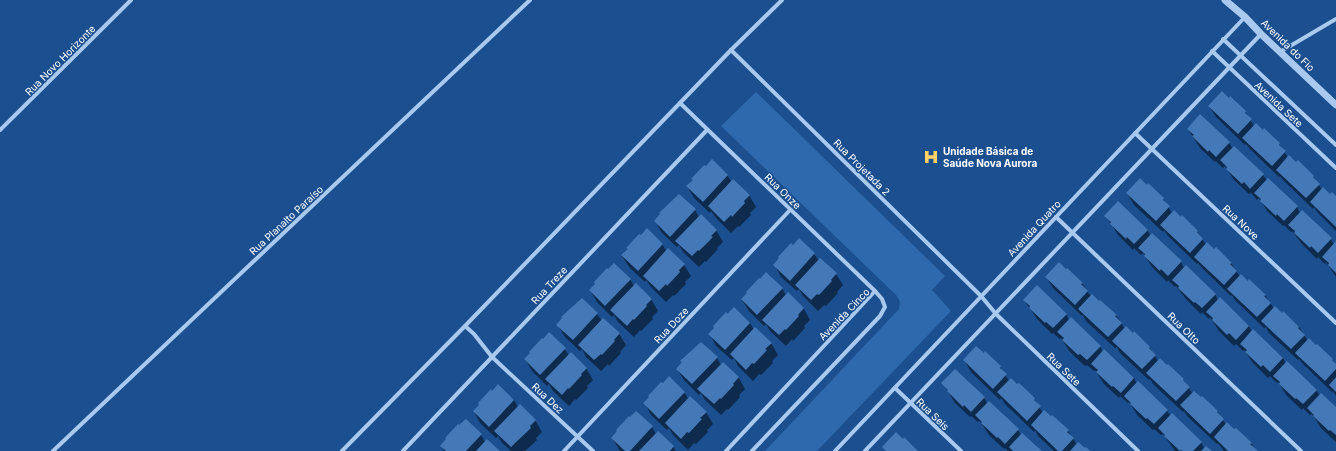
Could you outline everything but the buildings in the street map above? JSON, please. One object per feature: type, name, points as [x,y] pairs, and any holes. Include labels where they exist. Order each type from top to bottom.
[{"type":"street","name":"Rua Novo Horizonte","points":[[0,130],[131,0]]},
{"type":"street","name":"Rua Planalto Paraíso","points":[[53,451],[530,0]]},
{"type":"street","points":[[342,451],[465,326],[731,50],[782,0]]},
{"type":"street","name":"Avenida do Fio","points":[[1225,0],[1245,17],[1336,105]]},
{"type":"street","name":"Avenida Quatro","points":[[835,451],[1245,17]]},
{"type":"street","points":[[1280,52],[1336,19]]},
{"type":"street","points":[[865,451],[1261,34]]},
{"type":"street","name":"Avenida Sete","points":[[1223,39],[1336,145]]},
{"type":"street","name":"Rua Projetada 2","points":[[731,50],[981,296]]},
{"type":"street","name":"Avenida Sete","points":[[1212,51],[1336,168]]},
{"type":"street","name":"Rua Onze","points":[[680,103],[875,291]]},
{"type":"street","name":"Rua Treze","points":[[403,451],[707,130]]},
{"type":"street","name":"Rua Nove","points":[[1135,133],[1336,323]]},
{"type":"street","name":"Rua Doze","points":[[564,451],[790,210]]},
{"type":"street","name":"Rua OIto","points":[[1056,217],[1301,451]]},
{"type":"street","name":"Avenida Cinco","points":[[726,451],[875,291],[882,299],[885,307],[880,316],[752,451]]},
{"type":"street","name":"Rua Sete","points":[[981,296],[996,314],[1138,451]]},
{"type":"street","name":"Rua Dez","points":[[465,326],[474,334],[492,357],[593,451]]},
{"type":"street","name":"Rua Seis","points":[[895,388],[961,451]]},
{"type":"shaded area","points":[[756,92],[945,276],[932,290],[951,311],[817,451],[765,451],[899,309],[900,302],[897,296],[721,126]]},
{"type":"place","name":"Unidade Básica de Saúde Nova Aurora","points":[[931,157]]}]
